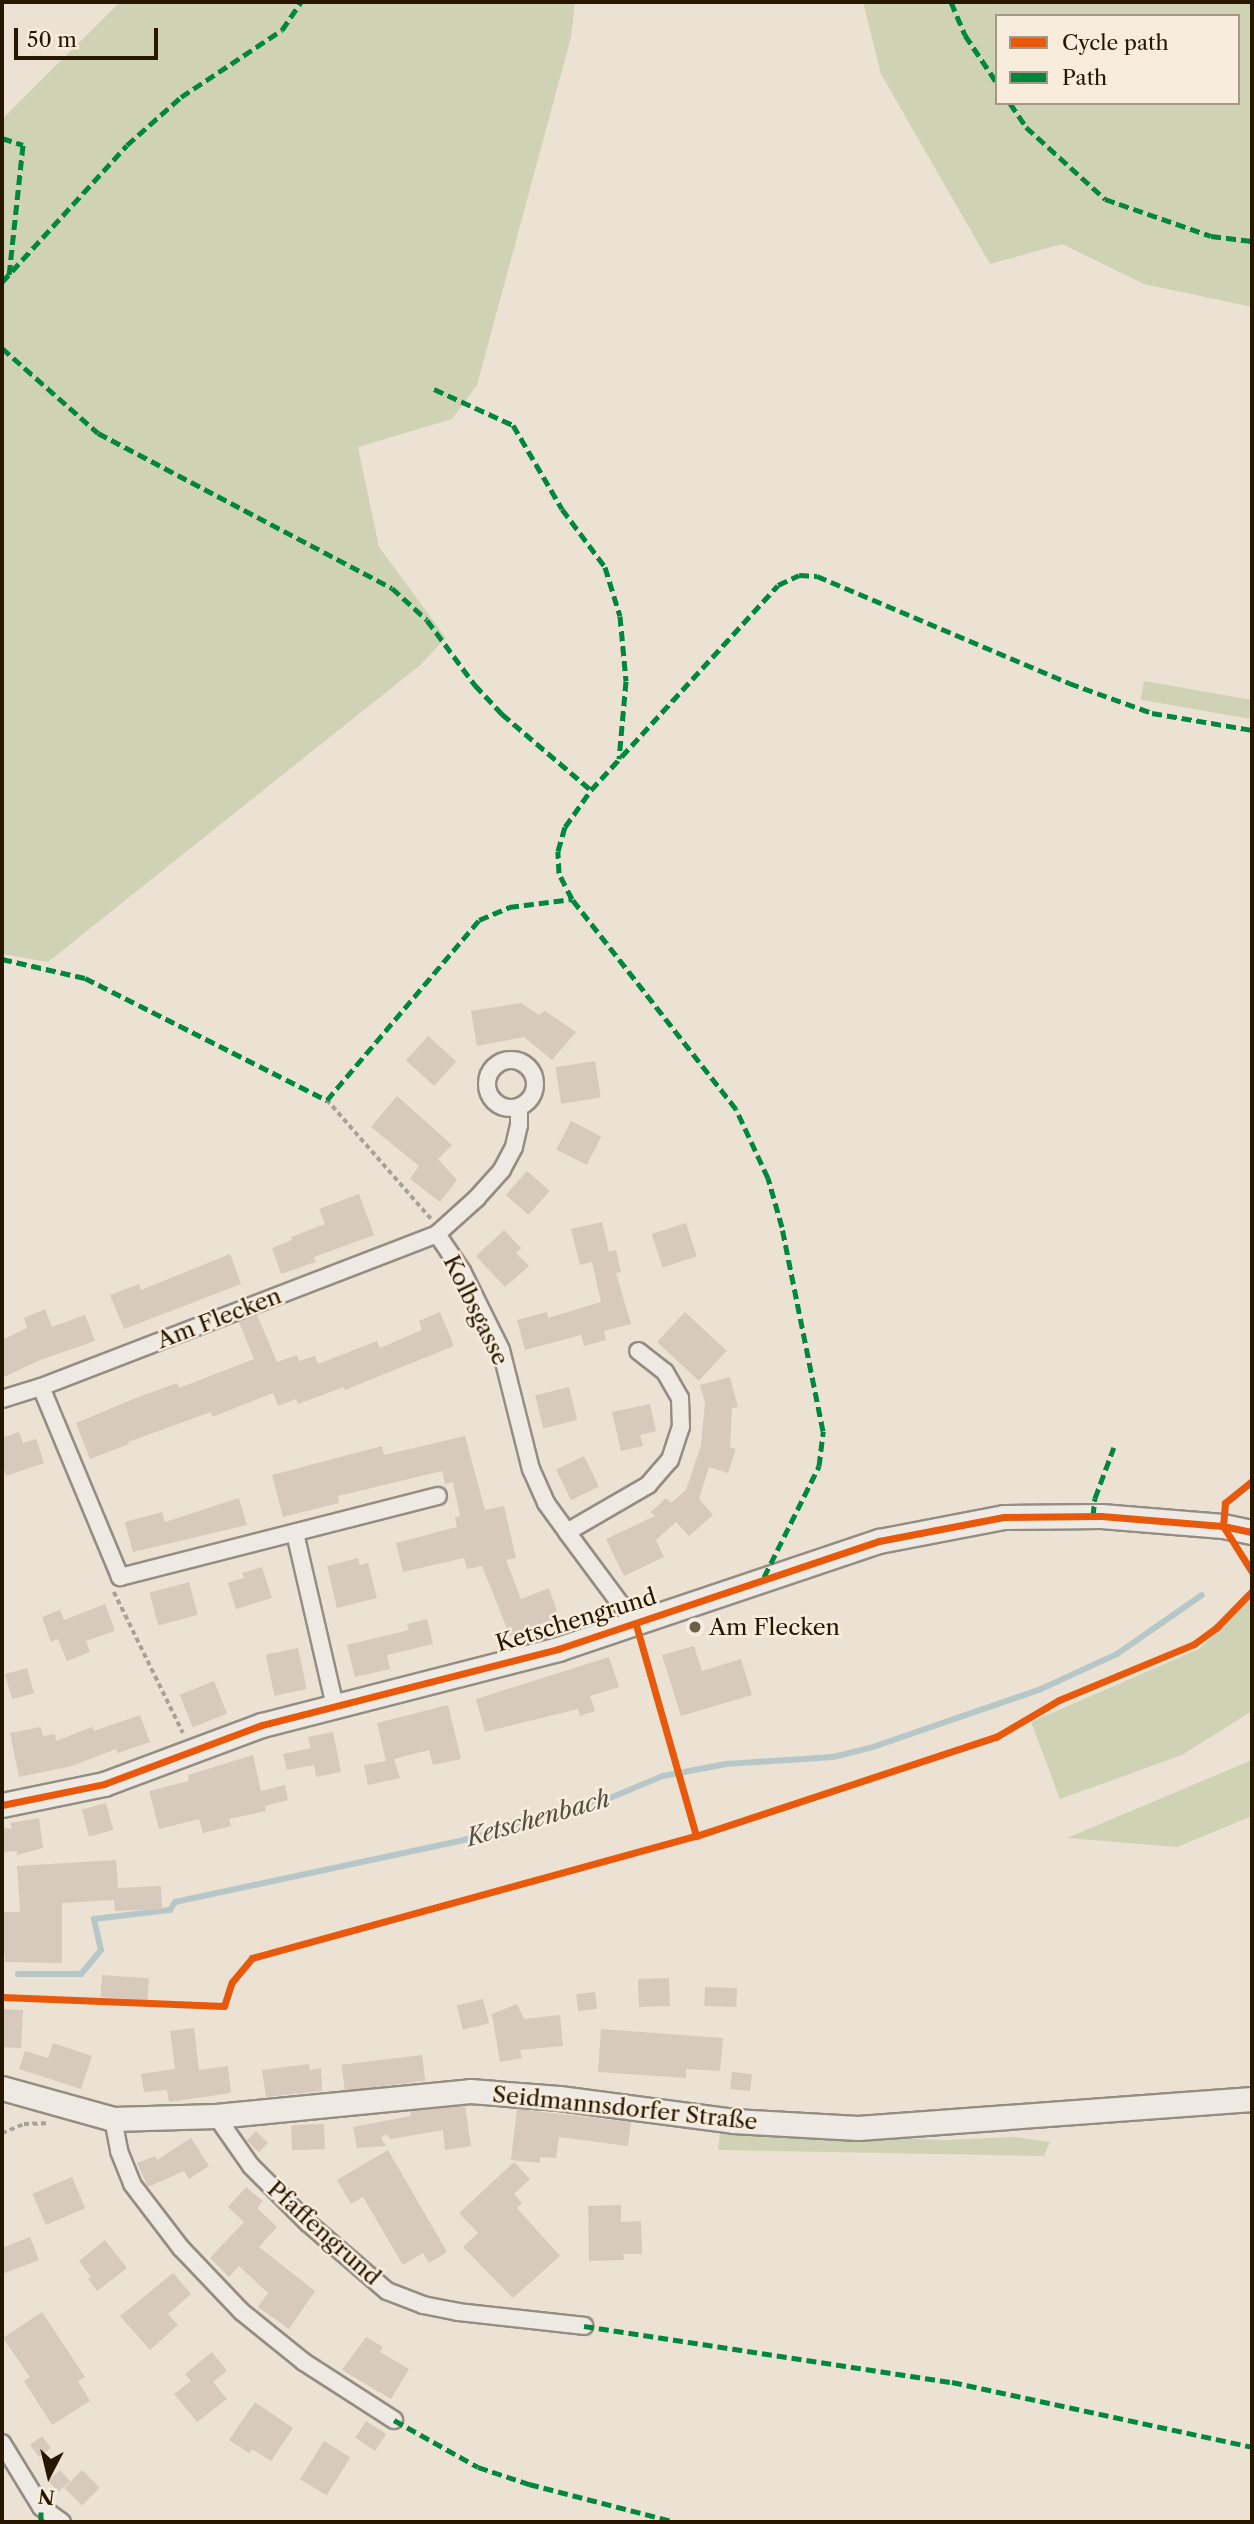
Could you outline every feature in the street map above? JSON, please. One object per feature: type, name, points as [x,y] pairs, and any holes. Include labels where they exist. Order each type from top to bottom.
[{"type":"street","name":"Kolbsgasse","points":[[519,1107],[519,1125],[514,1147],[502,1170],[477,1198],[437,1234],[462,1270],[501,1350],[531,1469],[546,1503],[636,1625]]},
{"type":"street","name":"Am Flecken","points":[[2,1399],[41,1387],[437,1234]]},
{"type":"street","points":[[567,1532],[648,1485],[670,1460],[681,1427],[680,1398],[665,1372],[638,1351]]},
{"type":"street","points":[[41,1387],[120,1577],[438,1496]]},
{"type":"street","name":"Ketschengrund","points":[[2,1805],[91,1787],[262,1725],[558,1649],[636,1625],[764,1577],[853,1549],[952,1524],[1004,1517],[1101,1516],[1252,1532]]},
{"type":"street","points":[[295,1533],[335,1706]]},
{"type":"street","name":"Seidmannsdorfer Straße","points":[[2,2088],[113,2119],[216,2116],[470,2091],[559,2098],[746,2122],[858,2127],[1252,2099]]},
{"type":"street","name":"Pfaffengrund","points":[[216,2116],[251,2166],[308,2223],[387,2291],[423,2305],[458,2312],[583,2326]]},
{"type":"street","points":[[113,2119],[119,2151],[132,2184],[181,2248],[242,2312],[304,2362],[394,2420]]},
{"type":"street","points":[[2,2443],[41,2507],[62,2522]]},
{"type":"path","points":[[327,1100],[433,1221],[437,1234]]},
{"type":"path","points":[[120,1577],[114,1594],[192,1752]]},
{"type":"green space","points":[[120,2],[575,2],[571,37],[477,385],[452,419],[358,447],[379,547],[446,638],[419,666],[48,962],[2,954],[2,119]]},
{"type":"green space","points":[[863,2],[1252,2],[1252,307],[1144,284],[1062,244],[990,264],[881,74]]},
{"type":"green space","points":[[1144,681],[1252,700],[1249,719],[1141,700]]},
{"type":"green space","points":[[1252,1598],[1252,1711],[1182,1755],[1060,1799],[1031,1722],[1199,1649]]},
{"type":"green space","points":[[1252,1760],[1252,1816],[1177,1847],[1067,1838]]},
{"type":"green space","points":[[720,2132],[945,2140],[1014,2137],[1050,2142],[1044,2156],[718,2150]]},
{"type":"building","points":[[521,1003],[539,1015],[545,1011],[576,1032],[552,1060],[524,1037],[477,1046],[471,1011]]},
{"type":"building","points":[[428,1036],[456,1061],[434,1086],[406,1061]]},
{"type":"building","points":[[595,1061],[601,1098],[561,1104],[555,1067]]},
{"type":"building","points":[[397,1096],[452,1145],[438,1159],[457,1180],[440,1202],[410,1179],[419,1166],[371,1127]]},
{"type":"building","points":[[571,1121],[601,1136],[587,1165],[556,1150]]},
{"type":"building","points":[[527,1171],[550,1191],[529,1215],[506,1195]]},
{"type":"building","points":[[359,1194],[374,1235],[314,1257],[316,1262],[281,1274],[272,1248],[292,1240],[291,1237],[325,1224],[319,1209]]},
{"type":"building","points":[[602,1222],[609,1252],[616,1250],[621,1272],[616,1273],[631,1324],[604,1331],[606,1340],[584,1346],[581,1335],[525,1350],[517,1320],[547,1312],[548,1318],[601,1302],[592,1262],[580,1265],[571,1229]]},
{"type":"building","points":[[686,1223],[697,1256],[663,1267],[652,1234]]},
{"type":"building","points":[[504,1230],[521,1248],[516,1253],[529,1266],[505,1287],[476,1256]]},
{"type":"building","points":[[230,1254],[241,1284],[124,1329],[110,1295],[139,1284],[141,1290]]},
{"type":"building","points":[[45,1309],[52,1327],[85,1315],[95,1341],[40,1360],[2,1378],[2,1340],[27,1328],[24,1318]]},
{"type":"building","points":[[440,1312],[454,1346],[345,1390],[344,1387],[298,1404],[296,1399],[278,1406],[273,1393],[212,1417],[211,1412],[90,1459],[76,1423],[177,1383],[179,1388],[254,1359],[239,1322],[257,1315],[277,1362],[297,1355],[299,1361],[315,1356],[318,1364],[377,1341],[380,1348],[422,1330],[419,1321]]},
{"type":"building","points":[[685,1312],[727,1351],[699,1381],[657,1342]]},
{"type":"building","points":[[730,1377],[738,1407],[732,1408],[730,1447],[736,1449],[728,1473],[709,1467],[699,1499],[713,1515],[689,1536],[676,1522],[656,1540],[664,1557],[624,1576],[606,1539],[655,1516],[651,1512],[666,1498],[671,1503],[686,1490],[701,1445],[705,1403],[700,1385]]},
{"type":"building","points":[[569,1387],[577,1420],[543,1428],[535,1395]]},
{"type":"building","points":[[650,1404],[656,1431],[640,1435],[643,1446],[621,1451],[612,1412]]},
{"type":"building","points":[[19,1432],[23,1443],[36,1439],[44,1463],[6,1476],[2,1463],[2,1438]]},
{"type":"building","points":[[465,1436],[485,1510],[504,1506],[516,1558],[506,1560],[521,1599],[549,1588],[559,1617],[510,1636],[482,1566],[467,1569],[464,1558],[403,1572],[396,1543],[457,1527],[455,1517],[460,1516],[453,1482],[445,1484],[442,1471],[338,1496],[339,1503],[283,1517],[272,1475],[382,1446],[384,1455]]},
{"type":"building","points":[[584,1456],[599,1487],[571,1500],[556,1470]]},
{"type":"building","points":[[239,1498],[247,1525],[133,1552],[125,1522],[162,1512],[165,1522]]},
{"type":"building","points":[[358,1558],[360,1565],[368,1563],[377,1598],[337,1608],[327,1566]]},
{"type":"building","points":[[262,1567],[272,1598],[236,1609],[228,1583],[244,1578],[242,1573]]},
{"type":"building","points":[[189,1582],[198,1615],[158,1625],[149,1593]]},
{"type":"building","points":[[105,1604],[115,1631],[86,1641],[90,1652],[67,1661],[58,1639],[51,1642],[42,1617],[60,1610],[64,1620]]},
{"type":"building","points":[[427,1619],[433,1644],[387,1655],[390,1669],[355,1677],[347,1645],[409,1630],[407,1624]]},
{"type":"building","points":[[694,1646],[702,1671],[741,1659],[752,1695],[681,1716],[662,1655]]},
{"type":"building","points":[[298,1648],[307,1689],[274,1696],[266,1655]]},
{"type":"building","points":[[609,1657],[619,1687],[590,1696],[595,1711],[580,1716],[578,1709],[485,1732],[476,1699]]},
{"type":"building","points":[[27,1668],[34,1693],[12,1699],[5,1674]]},
{"type":"building","points":[[214,1681],[227,1713],[193,1727],[180,1695]]},
{"type":"building","points":[[448,1705],[461,1759],[433,1765],[429,1750],[394,1759],[400,1778],[368,1785],[364,1765],[386,1761],[377,1723]]},
{"type":"building","points":[[140,1715],[150,1742],[118,1753],[116,1749],[72,1766],[19,1777],[10,1733],[41,1727],[43,1736],[55,1734],[56,1741],[92,1727],[94,1731]]},
{"type":"building","points":[[333,1732],[341,1772],[316,1777],[314,1765],[287,1770],[283,1754],[311,1748],[308,1737]]},
{"type":"building","points":[[253,1755],[261,1791],[285,1785],[288,1800],[265,1806],[266,1811],[229,1819],[231,1826],[203,1833],[199,1819],[159,1829],[149,1791],[189,1781],[188,1775]]},
{"type":"building","points":[[106,1803],[113,1830],[89,1837],[82,1809]]},
{"type":"building","points":[[39,1818],[43,1848],[17,1855],[17,1851],[2,1852],[2,1828],[12,1829],[10,1823]]},
{"type":"building","points":[[116,1860],[118,1888],[161,1886],[162,1909],[115,1911],[114,1900],[62,1903],[62,1963],[5,1962],[5,1955],[2,1955],[2,1912],[20,1912],[17,1866]]},
{"type":"building","points":[[102,1975],[149,1978],[147,2000],[100,1997]]},
{"type":"building","points":[[669,1978],[670,2006],[639,2007],[638,1979]]},
{"type":"building","points":[[705,1987],[737,1988],[736,2007],[704,2006]]},
{"type":"building","points":[[595,1992],[597,2009],[578,2011],[576,1994]]},
{"type":"building","points":[[483,1999],[489,2023],[463,2030],[457,2006]]},
{"type":"building","points":[[517,2004],[524,2019],[560,2015],[563,2046],[520,2050],[522,2058],[500,2062],[492,2014]]},
{"type":"building","points":[[2,2009],[23,2010],[21,2048],[2,2047]]},
{"type":"building","points":[[194,2028],[199,2070],[228,2066],[231,2093],[169,2102],[167,2090],[144,2092],[141,2074],[175,2069],[170,2031]]},
{"type":"building","points":[[601,2029],[723,2038],[720,2071],[686,2069],[686,2078],[598,2072]]},
{"type":"building","points":[[53,2043],[92,2056],[81,2089],[19,2069],[25,2051],[48,2058]]},
{"type":"building","points":[[422,2055],[425,2081],[345,2091],[342,2065]]},
{"type":"building","points":[[309,2064],[310,2070],[321,2068],[322,2091],[266,2097],[262,2070]]},
{"type":"building","points":[[732,2072],[752,2074],[750,2091],[730,2089]]},
{"type":"building","points":[[465,2106],[471,2146],[445,2150],[443,2130],[391,2139],[386,2134],[381,2138],[386,2146],[357,2148],[353,2127],[411,2116],[410,2111]]},
{"type":"building","points":[[517,2109],[631,2122],[628,2146],[559,2137],[556,2158],[540,2157],[540,2163],[511,2160]]},
{"type":"building","points":[[324,2124],[325,2149],[292,2150],[291,2125]]},
{"type":"building","points":[[256,2131],[268,2143],[259,2152],[247,2140]]},
{"type":"building","points":[[191,2138],[209,2166],[189,2179],[184,2171],[148,2187],[137,2163],[155,2156],[157,2160]]},
{"type":"building","points":[[388,2150],[447,2252],[429,2263],[423,2253],[403,2265],[363,2197],[351,2204],[337,2180]]},
{"type":"building","points":[[514,2162],[530,2179],[514,2194],[522,2203],[517,2208],[560,2256],[513,2298],[463,2247],[478,2233],[459,2213]]},
{"type":"building","points":[[72,2177],[85,2208],[46,2225],[32,2194]]},
{"type":"building","points":[[246,2187],[263,2201],[257,2208],[277,2227],[259,2247],[315,2291],[289,2329],[258,2307],[268,2293],[239,2266],[229,2277],[210,2258],[244,2222],[228,2207]]},
{"type":"building","points":[[621,2205],[621,2222],[641,2221],[642,2254],[623,2254],[624,2260],[589,2261],[588,2206]]},
{"type":"building","points":[[30,2237],[39,2260],[2,2274],[2,2248]]},
{"type":"building","points":[[105,2240],[127,2268],[97,2291],[79,2261]]},
{"type":"building","points":[[173,2273],[191,2294],[168,2314],[178,2325],[150,2350],[120,2316]]},
{"type":"building","points":[[42,2312],[85,2377],[78,2381],[90,2401],[52,2425],[24,2381],[30,2377],[3,2338]]},
{"type":"building","points":[[366,2337],[383,2347],[380,2352],[409,2369],[391,2399],[342,2370]]},
{"type":"building","points":[[212,2352],[227,2371],[213,2382],[227,2399],[197,2422],[174,2394],[191,2381],[185,2374]]},
{"type":"building","points":[[255,2402],[293,2428],[271,2461],[252,2449],[249,2453],[229,2440]]},
{"type":"building","points":[[366,2421],[386,2434],[375,2451],[355,2438]]},
{"type":"building","points":[[42,2436],[51,2448],[39,2457],[30,2445]]},
{"type":"building","points":[[324,2441],[350,2457],[326,2496],[300,2479]]},
{"type":"building","points":[[60,2470],[70,2481],[58,2492],[48,2481]]},
{"type":"building","points":[[82,2470],[100,2488],[82,2505],[64,2488]]},
{"type":"waterway","name":"Ketschenbach","points":[[18,1974],[81,1974],[101,1950],[94,1919],[170,1910],[175,1902],[460,1841],[586,1808],[663,1776],[726,1764],[833,1757],[870,1748],[1041,1689],[1117,1654],[1202,1595]]},
{"type":"marked path","points":[[2,282],[127,145],[181,97],[282,30],[301,2]]},
{"type":"marked path","points":[[951,2],[965,35],[995,80]]},
{"type":"marked path","points":[[1011,105],[1026,127],[1105,199],[1211,236],[1252,241]]},
{"type":"marked path","points":[[2,138],[23,145],[9,275]]},
{"type":"marked path","points":[[2,348],[98,433],[392,588],[427,620],[475,685],[502,714],[591,790]]},
{"type":"marked path","points":[[434,389],[513,425],[562,509],[605,567],[620,616],[626,681],[619,759]]},
{"type":"marked path","points":[[764,1577],[819,1466],[823,1431],[782,1227],[768,1178],[736,1109],[572,899],[559,873],[558,851],[565,827],[591,790],[778,585],[799,575],[817,576],[1069,683],[1152,713],[1252,730]]},
{"type":"marked path","points":[[2,959],[85,978],[327,1100],[479,920],[509,907],[572,899]]},
{"type":"marked path","points":[[1093,1516],[1095,1498],[1114,1447]]},
{"type":"marked path","points":[[584,2326],[952,2382],[1252,2447]]},
{"type":"marked path","points":[[394,2420],[478,2467],[529,2484],[676,2522]]},
{"type":"marked path","points":[[41,2507],[41,2522]]},
{"type":"cycle path","points":[[1252,1481],[1225,1503],[1223,1526],[1252,1572]]},
{"type":"cycle path","points":[[2,1805],[104,1784],[262,1725],[558,1649],[879,1541],[1004,1517],[1101,1516],[1223,1526],[1252,1532]]},
{"type":"cycle path","points":[[2,1997],[224,2006],[232,1982],[252,1958],[696,1836],[996,1737],[1059,1700],[1194,1644],[1217,1627],[1252,1591]]},
{"type":"cycle path","points":[[636,1625],[696,1836]]},
{"type":"place","name":"Am Flecken","points":[[695,1627]]}]
